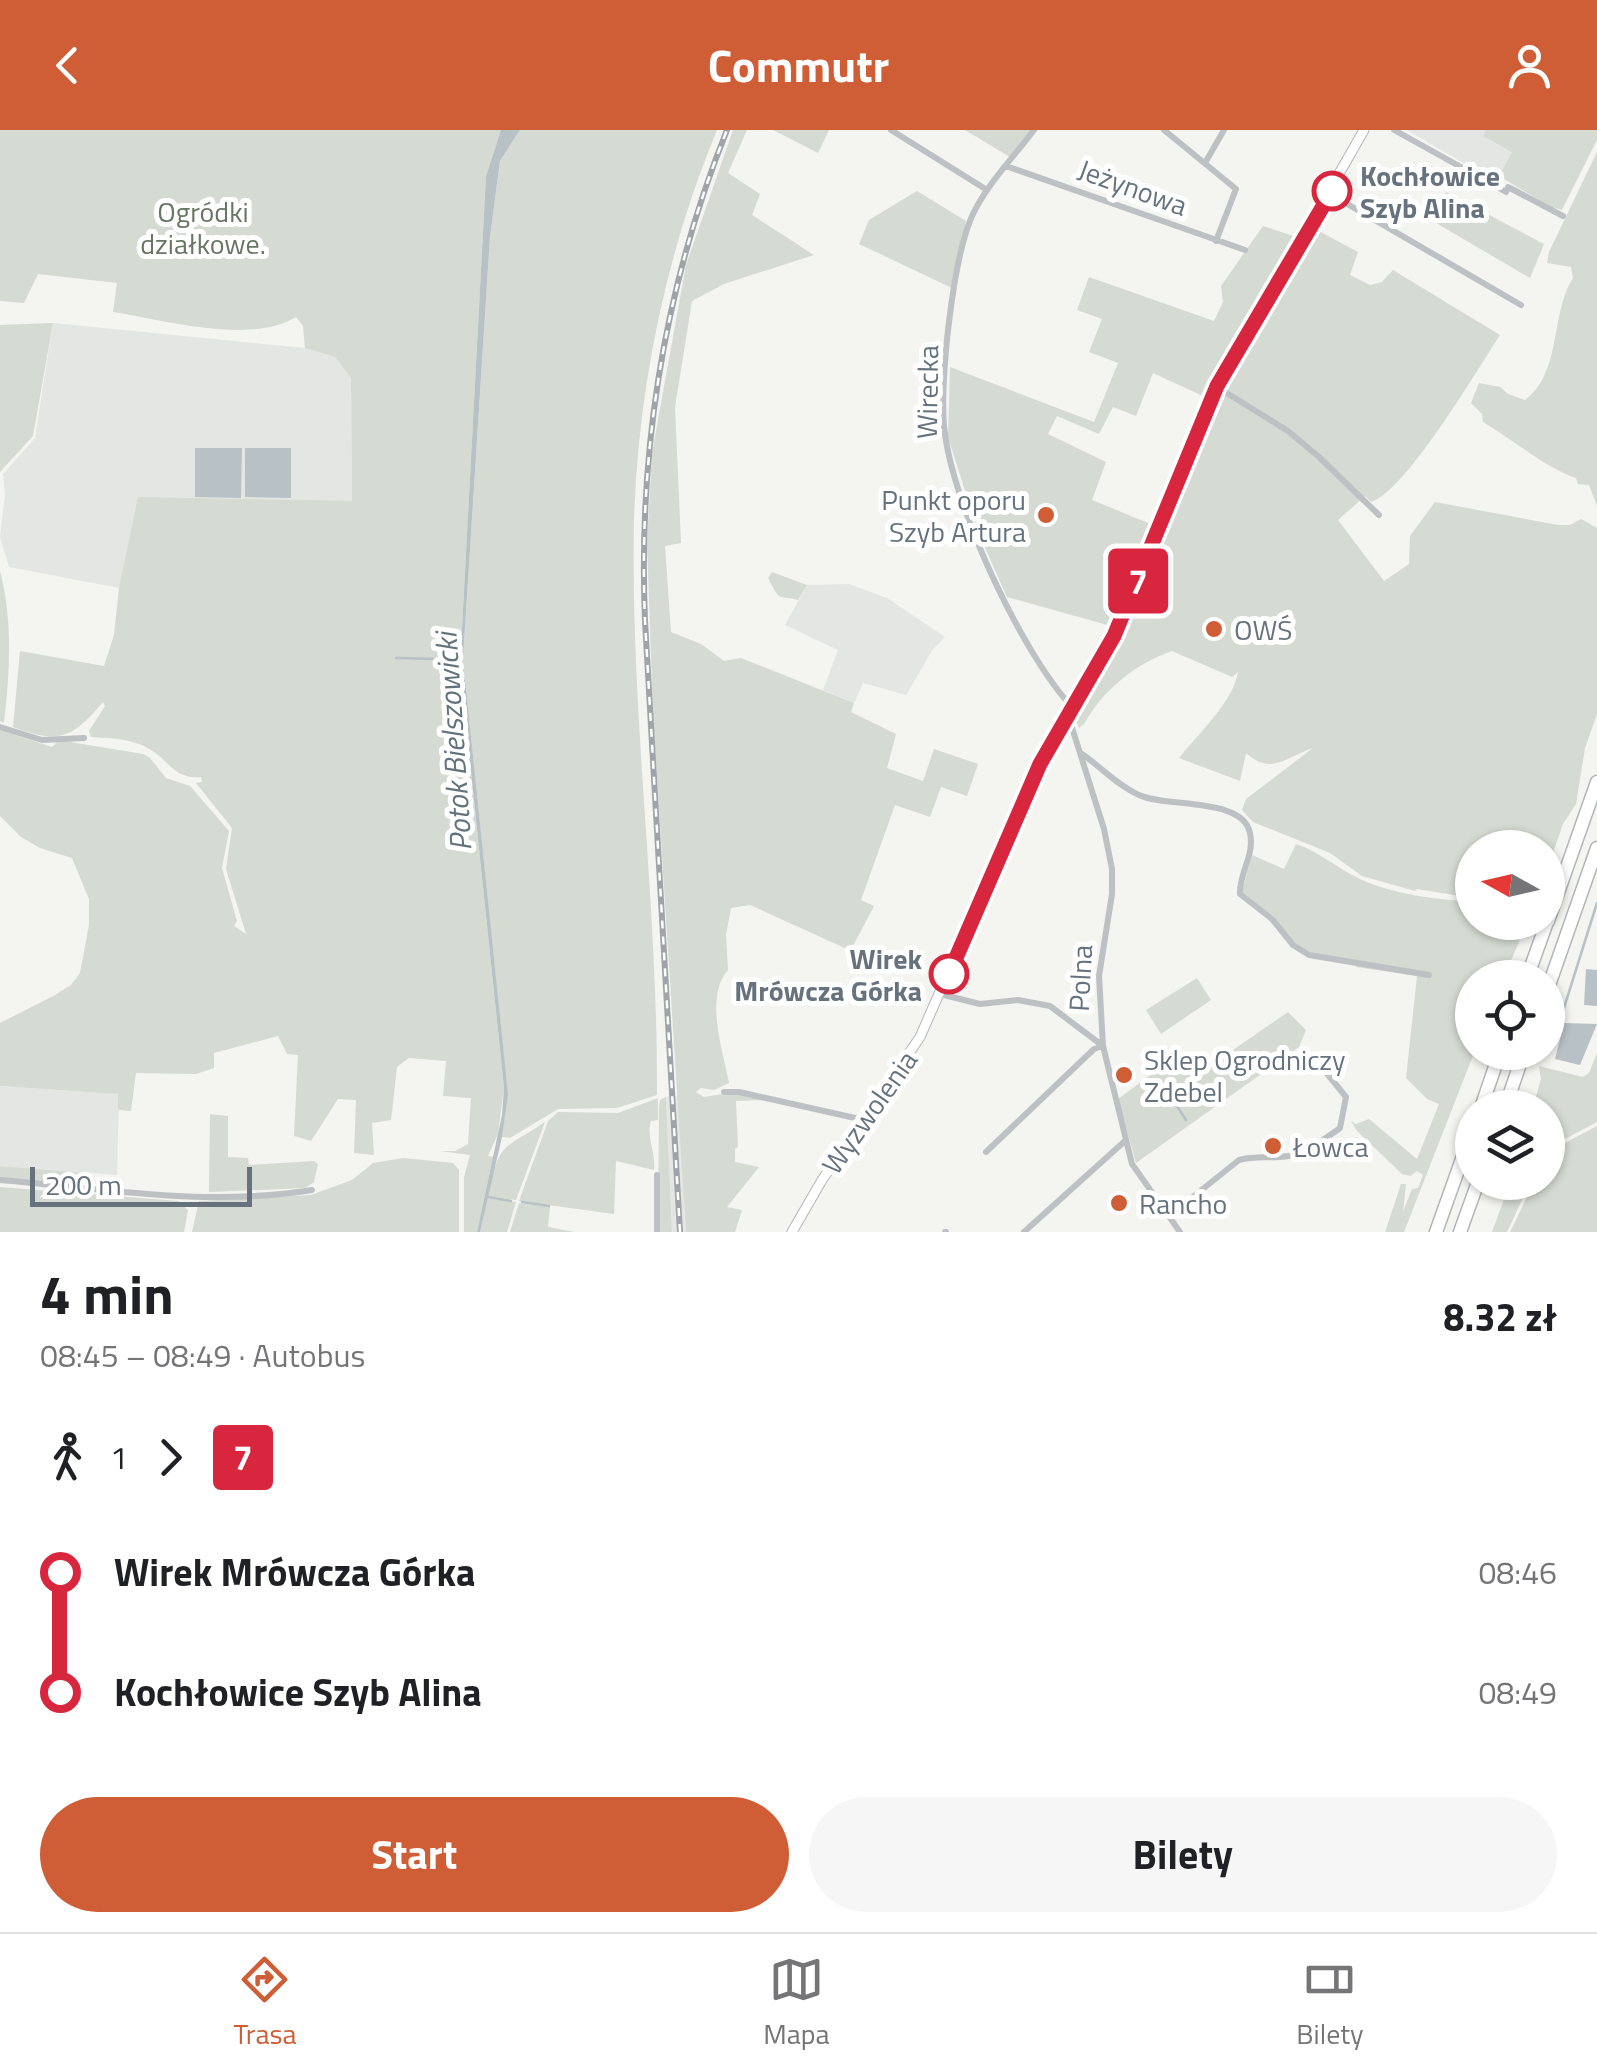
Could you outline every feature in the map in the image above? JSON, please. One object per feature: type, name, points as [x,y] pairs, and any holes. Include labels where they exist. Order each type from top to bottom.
[{"type":"highway","points":[[1565,872],[1597,782]]},
{"type":"highway","points":[[1558,960],[1597,848]]},
{"type":"highway","points":[[1436,1232],[1455,1179]]},
{"type":"highway","points":[[1460,1232],[1472,1200]]},
{"type":"street","points":[[891,130],[987,190]]},
{"type":"street","name":"Wirecka","points":[[1034,130],[987,190],[970,220],[956,276],[944,389],[945,438],[957,483],[992,572],[1031,652],[1070,711]]},
{"type":"street","points":[[1164,130],[1236,188],[1216,241]]},
{"type":"street","points":[[1205,163],[1224,130]]},
{"type":"street","name":"Wyzwolenia","points":[[792,1232],[822,1180],[912,1052],[1026,795],[1127,606],[1217,386],[1364,130]]},
{"type":"street","points":[[1394,130],[1506,192],[1508,187],[1562,216]]},
{"type":"street","name":"Jeżynowa","points":[[1006,166],[1244,250]]},
{"type":"street","points":[[1330,194],[1521,305]]},
{"type":"street","points":[[1217,386],[1288,431],[1378,515]]},
{"type":"street","name":"Polna","points":[[1070,711],[1112,869],[1112,894],[1098,976],[1103,1046],[1132,1164],[1180,1232]]},
{"type":"street","points":[[0,727],[42,740],[84,738]]},
{"type":"street","points":[[1081,753],[1142,797],[1239,814],[1250,828],[1251,841],[1240,894],[1272,919],[1299,950],[1319,957],[1429,975]]},
{"type":"street","points":[[940,994],[980,1004],[1018,1000],[1050,1006],[1103,1046]]},
{"type":"street","points":[[986,1152],[1094,1048],[1103,1046]]},
{"type":"street","points":[[1169,1216],[1239,1160],[1300,1152],[1340,1128],[1346,1097],[1321,1066]]},
{"type":"street","points":[[724,1092],[864,1120]]},
{"type":"street","points":[[1024,1232],[1126,1140]]},
{"type":"street","points":[[656,1175],[656,1232]]},
{"type":"street","points":[[0,1180],[117,1194],[174,1196],[252,1196],[312,1190]]},
{"type":"shaded area","points":[[501,130],[520,130],[500,161],[490,237],[463,659],[508,1094],[502,1137],[477,1232],[502,1115],[504,1088],[460,666],[486,176]]},
{"type":"shaded area","points":[[1407,130],[1486,130],[1484,136],[1513,152],[1496,182]]},
{"type":"shaded area","points":[[53,323],[305,348],[335,357],[351,378],[352,501],[292,501],[119,588],[9,567],[0,537],[3,474],[35,438]]},
{"type":"shaded area","points":[[195,448],[242,448],[241,498],[195,497]]},
{"type":"shaded area","points":[[245,448],[291,448],[291,498],[245,497]]},
{"type":"shaded area","points":[[849,584],[887,598],[945,637],[933,649],[906,695],[863,683],[854,703],[823,690],[838,650],[785,625],[807,585]]},
{"type":"shaded area","points":[[1586,969],[1597,970],[1597,1006],[1584,1005]]},
{"type":"shaded area","points":[[1565,1023],[1597,1024],[1580,1065],[1565,1061]]},
{"type":"shaded area","points":[[0,1086],[119,1094],[117,1175],[0,1166]]},
{"type":"shaded area","points":[[678,1096],[686,1232],[672,1232],[666,1097]]},
{"type":"green space","name":"Ogródki działkowe.","points":[[0,130],[501,130],[486,176],[460,666],[504,1088],[498,1134],[488,1156],[493,1157],[477,1232],[464,1232],[464,1177],[470,1155],[440,1151],[455,1151],[468,1144],[471,1098],[443,1096],[446,1061],[409,1058],[397,1067],[391,1120],[372,1123],[374,1155],[354,1153],[356,1100],[338,1099],[311,1141],[294,1136],[298,1055],[287,1054],[278,1036],[214,1053],[214,1068],[196,1074],[136,1073],[131,1111],[118,1110],[118,1094],[0,1086],[0,1023],[71,985],[80,973],[89,925],[89,899],[72,858],[21,837],[0,816],[0,730],[52,747],[64,741],[143,754],[166,778],[190,786],[229,831],[222,868],[237,921],[234,926],[246,934],[226,869],[232,828],[196,783],[202,782],[201,777],[180,773],[140,744],[91,737],[89,731],[105,706],[103,702],[82,724],[64,735],[42,735],[13,727],[20,651],[104,666],[114,635],[119,588],[138,497],[352,501],[351,378],[335,357],[305,348],[303,326],[296,317],[256,329],[181,324],[113,312],[117,283],[38,274],[24,303],[0,301]]},
{"type":"green space","points":[[520,130],[717,130],[669,273],[649,371],[637,470],[636,663],[657,1095],[617,1108],[558,1109],[510,1138],[502,1137],[507,1088],[463,659],[490,237],[500,161]]},
{"type":"green space","points":[[733,130],[747,130],[728,173],[760,194],[752,215],[814,255],[724,284],[692,301],[675,407],[681,543],[665,546],[671,632],[701,644],[724,661],[741,658],[854,703],[851,712],[896,734],[887,768],[923,781],[934,749],[978,764],[967,796],[941,787],[930,817],[895,805],[861,900],[874,906],[854,944],[847,949],[750,905],[731,908],[726,935],[728,970],[717,995],[716,1009],[729,1083],[696,1092],[704,1097],[730,1093],[764,1100],[736,1101],[735,1162],[759,1167],[727,1207],[742,1210],[735,1232],[686,1232],[653,715],[647,542],[652,453],[686,265]]},
{"type":"green space","points":[[773,130],[829,130],[818,153]]},
{"type":"green space","points":[[965,130],[1031,130],[1010,157]]},
{"type":"green space","points":[[1486,130],[1597,130],[1597,140],[1562,210],[1499,176],[1512,152],[1483,136]]},
{"type":"green space","points":[[1597,152],[1597,506],[1589,485],[1578,484],[1576,478],[1483,422],[1482,414],[1471,403],[1479,383],[1500,387],[1525,400],[1545,375],[1561,308],[1573,278],[1571,267],[1547,263],[1549,252]]},
{"type":"green space","points":[[917,191],[966,221],[952,288],[859,244],[869,220]]},
{"type":"green space","points":[[1446,192],[1544,244],[1530,278],[1431,220]]},
{"type":"green space","points":[[1263,226],[1296,237],[1247,316],[1205,397],[1153,373],[1136,416],[1113,407],[1099,434],[1057,416],[1048,434],[1106,462],[1092,500],[1153,525],[1111,626],[1007,597],[978,532],[948,437],[950,367],[1094,422],[1118,363],[1089,352],[1102,319],[1077,310],[1089,277],[1214,321],[1223,302],[1221,286]]},
{"type":"green space","points":[[1319,231],[1358,252],[1350,275],[1370,285],[1382,282],[1393,270],[1500,335],[1440,428],[1403,476],[1371,502],[1365,496],[1338,520],[1384,581],[1409,564],[1410,536],[1435,502],[1558,525],[1570,525],[1581,519],[1597,528],[1597,714],[1585,748],[1576,804],[1561,830],[1455,830],[1455,895],[1415,891],[1362,876],[1330,853],[1253,822],[1242,810],[1246,799],[1313,748],[1271,764],[1246,753],[1240,781],[1179,758],[1222,706],[1238,672],[1232,677],[1172,651],[1121,680],[1079,728],[1076,721],[1129,628],[1235,374],[1288,277]]},
{"type":"green space","points":[[53,323],[33,436],[0,472],[0,325]]},
{"type":"green space","points":[[0,571],[9,646],[4,723],[0,721]]},
{"type":"green space","points":[[772,572],[807,585],[798,600],[778,595],[768,578]]},
{"type":"green space","points":[[1296,844],[1386,889],[1455,900],[1455,940],[1520,940],[1511,960],[1455,960],[1455,1070],[1467,1070],[1460,1090],[1455,1090],[1455,1102],[1404,1232],[1385,1232],[1401,1184],[1406,1184],[1403,1212],[1412,1189],[1418,1188],[1423,1175],[1417,1171],[1410,1176],[1402,1174],[1351,1121],[1356,1124],[1369,1119],[1417,1159],[1439,1104],[1427,1099],[1406,1078],[1417,976],[1356,967],[1355,961],[1313,954],[1292,942],[1274,917],[1242,892],[1252,855],[1284,869]]},
{"type":"green space","points":[[1197,978],[1211,1000],[1161,1034],[1146,1010]]},
{"type":"green space","points":[[1288,1012],[1306,1030],[1299,1047],[1136,1163],[1118,1099],[1176,1056],[1194,1077]]},
{"type":"green space","points":[[1597,1053],[1597,1122],[1565,1139],[1565,1090],[1538,1090],[1540,1070],[1583,1077],[1589,1073]]},
{"type":"green space","points":[[666,1097],[672,1232],[658,1232],[659,1107],[660,1100]]},
{"type":"green space","points":[[658,1098],[658,1120],[651,1121],[650,1127],[654,1170],[616,1161],[614,1214],[519,1201],[548,1121],[558,1112],[618,1113]]},
{"type":"green space","points":[[210,1114],[228,1116],[228,1157],[248,1158],[249,1165],[314,1161],[318,1164],[314,1182],[305,1188],[209,1192]]},
{"type":"green space","points":[[545,1122],[516,1200],[487,1196],[504,1150]]},
{"type":"green space","points":[[1597,1126],[1597,1232],[1510,1232],[1526,1200],[1565,1200],[1565,1143]]},
{"type":"green space","points":[[403,1158],[453,1163],[459,1170],[459,1232],[192,1232],[199,1201],[311,1195],[352,1180],[373,1163]]},
{"type":"green space","points":[[0,1166],[87,1173],[86,1182],[77,1186],[0,1178]]},
{"type":"green space","points":[[0,1187],[178,1201],[188,1210],[184,1232],[0,1232]]},
{"type":"green space","points":[[487,1198],[516,1202],[507,1232],[480,1232]]},
{"type":"green space","points":[[1504,1200],[1522,1200],[1507,1232],[1492,1232]]},
{"type":"green space","points":[[519,1203],[550,1207],[548,1227],[575,1232],[510,1232]]},
{"type":"waterway","name":"Potok Bielszowicki","points":[[396,658],[439,659]]},
{"type":"waterway","name":"Potok Bielszowicki","points":[[448,659],[461,659]]},
{"type":"waterway","points":[[1565,1005],[1597,903]]},
{"type":"waterway","points":[[1177,1106],[1186,1120]]},
{"type":"waterway","points":[[488,1197],[511,1201]]},
{"type":"waterway","points":[[522,1202],[549,1206]]},
{"type":"railway","points":[[680,1232],[645,621],[646,495],[651,433],[672,310],[705,189],[727,130]]},
{"type":"bus line","name":"7","points":[[949,974],[1040,764],[1114,636],[1217,386],[1332,191]]},
{"type":"place","name":"Kochłowice Szyb Alina","points":[[1332,191]]},
{"type":"place","name":"Punkt oporu Szyb Artura","points":[[1046,515]]},
{"type":"place","name":"OWŚ","points":[[1214,629]]},
{"type":"place","name":"Wirek Mrówcza Górka","points":[[949,974]]},
{"type":"place","name":"Sklep Ogrodniczy Zdebel","points":[[1124,1075]]},
{"type":"place","name":"Łowca","points":[[1273,1146]]},
{"type":"place","name":"Rancho","points":[[1119,1203]]}]
